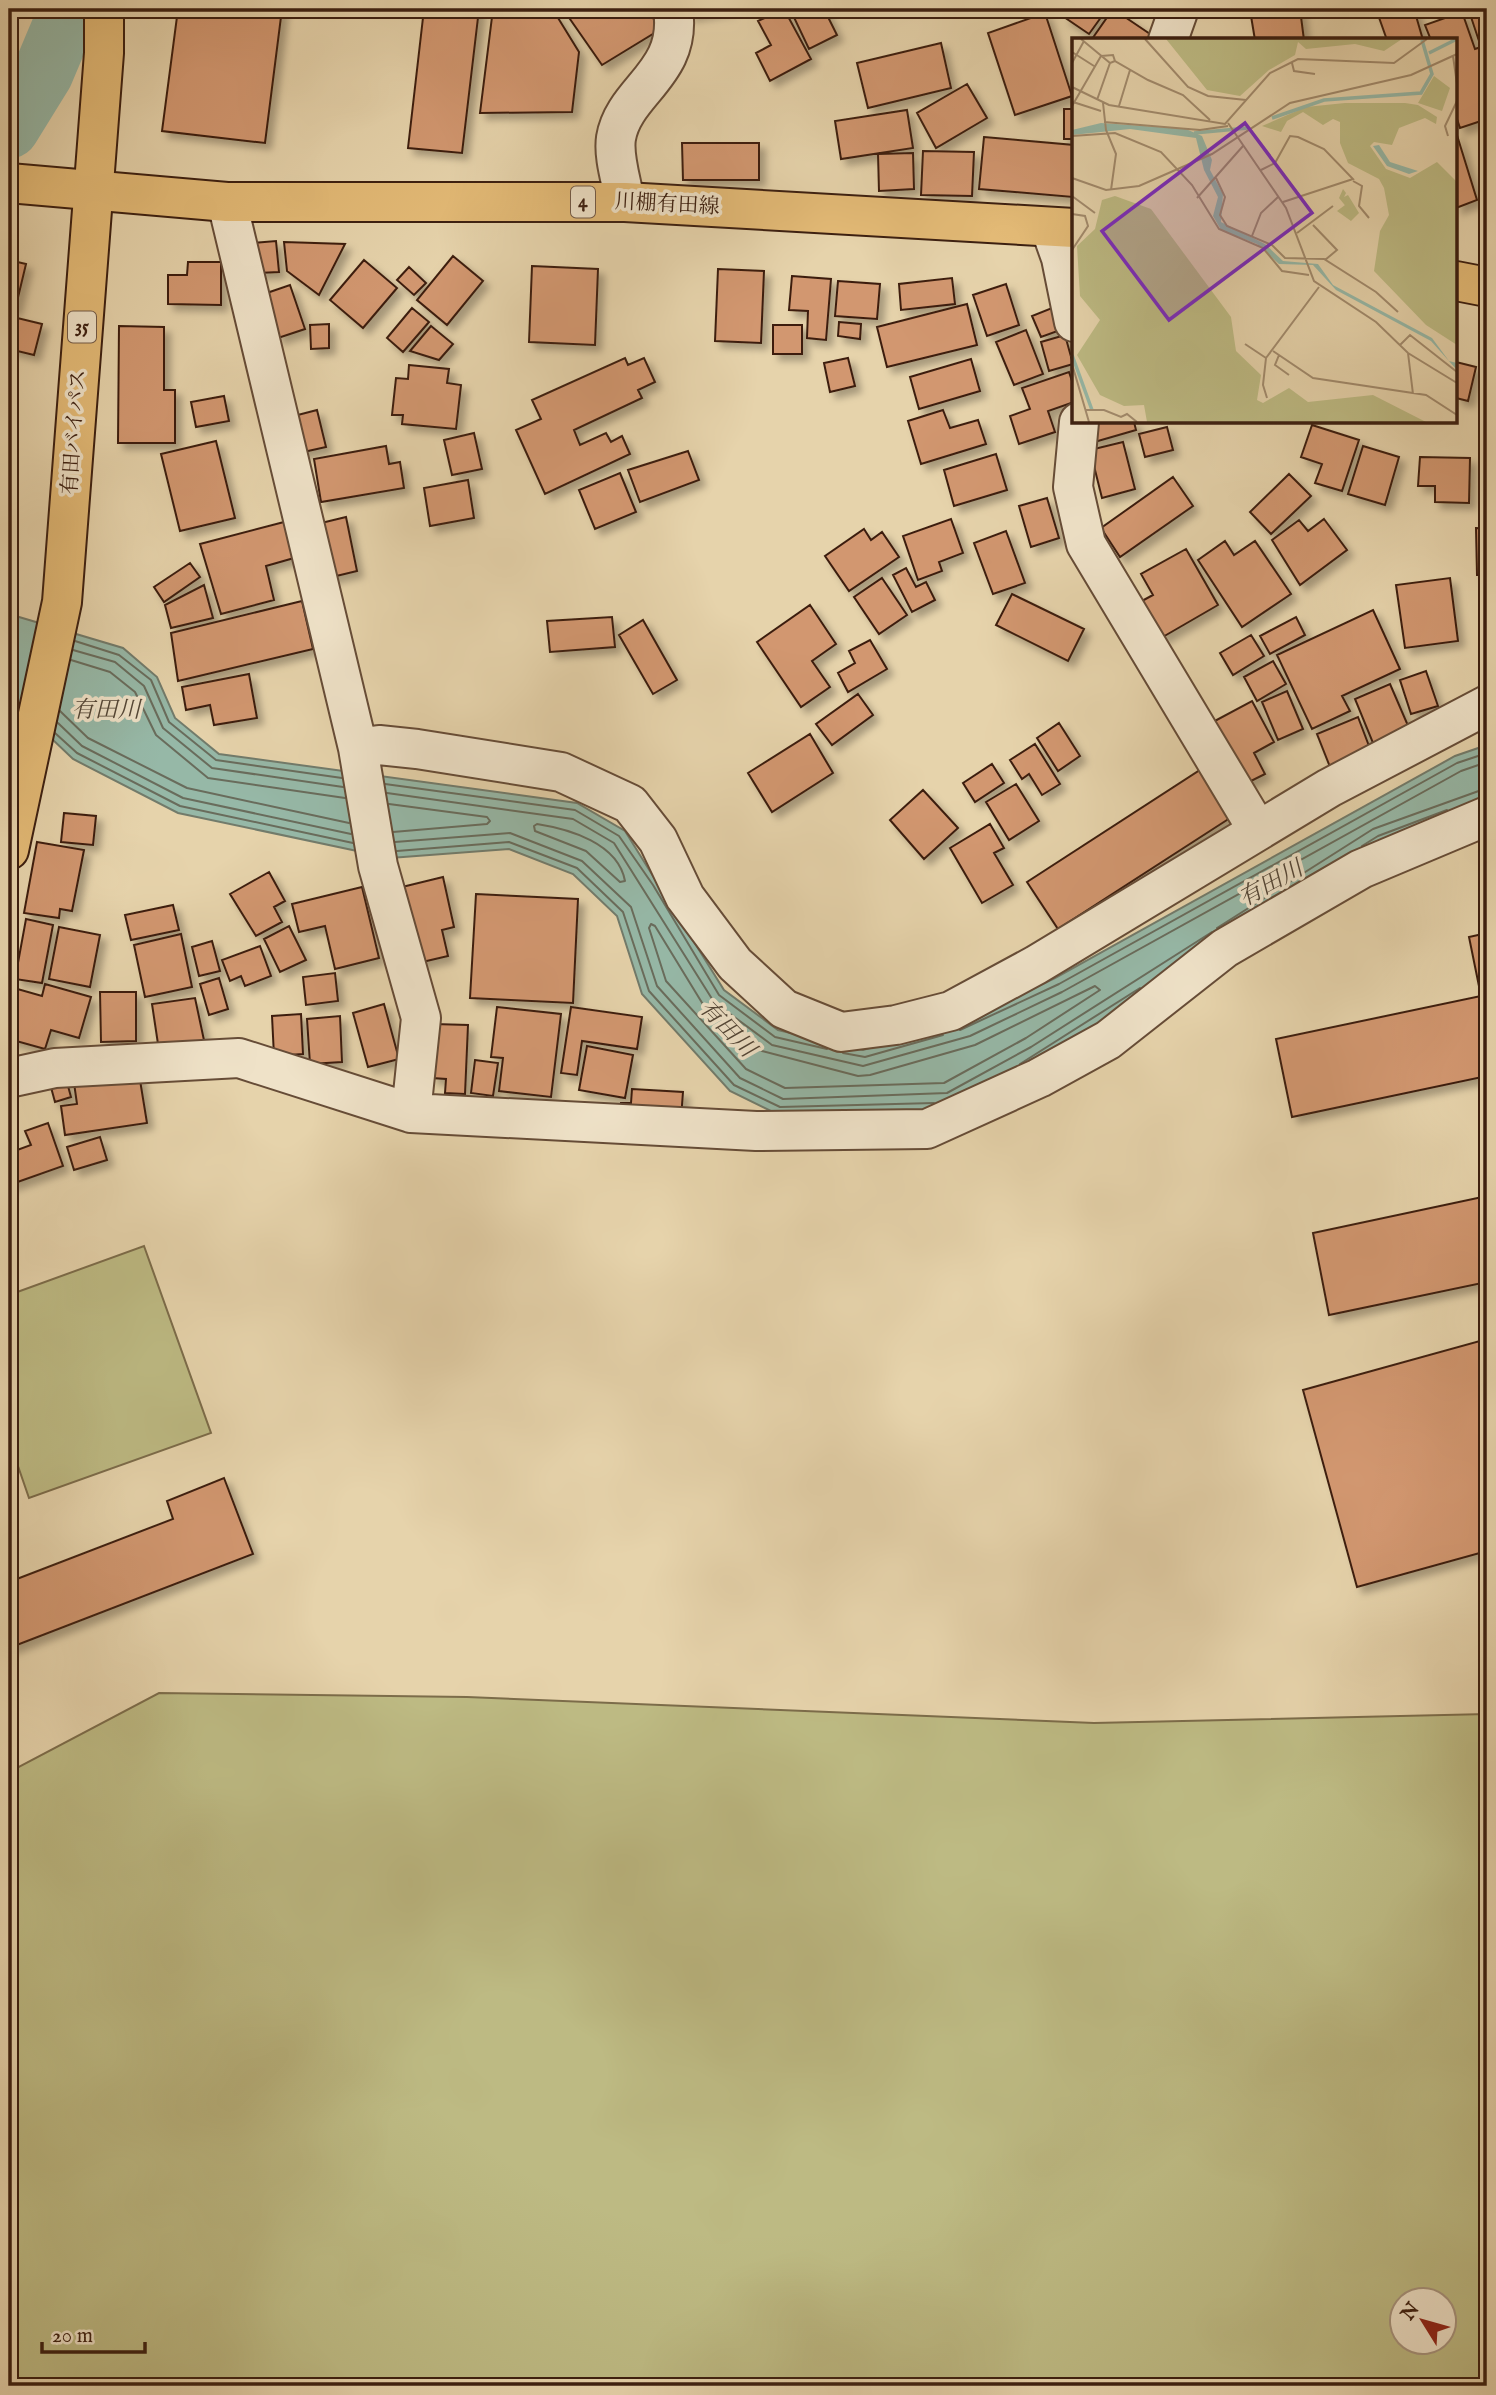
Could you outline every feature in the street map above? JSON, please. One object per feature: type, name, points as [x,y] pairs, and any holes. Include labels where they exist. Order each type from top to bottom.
[{"type":"main road","name":"有田バイパス","points":[[9,850],[62,602],[104,53],[104,9]]},
{"type":"main road","name":"川棚有田線","points":[[9,183],[93,188],[227,202],[625,202],[1062,228]]},
{"type":"main road","points":[[1458,281],[1487,287]]},
{"type":"street","points":[[625,202],[616,140],[621,121],[654,79],[669,52],[676,29],[673,9]]},
{"type":"street","points":[[1169,38],[1179,9]]},
{"type":"street","points":[[227,202],[358,748],[378,866],[421,1018],[411,1114]]},
{"type":"street","points":[[1062,228],[1072,307]]},
{"type":"street","points":[[1079,424],[1073,487],[1086,544],[1257,829]]},
{"type":"street","points":[[358,748],[379,745],[417,749],[561,772],[630,804],[658,840],[685,897],[735,964],[784,1009],[841,1032],[897,1024],[951,1011],[1123,914],[1257,829],[1487,705]]},
{"type":"street","points":[[9,1078],[55,1068],[239,1058],[411,1114],[756,1131],[927,1129],[1039,1078],[1108,1041],[1225,948],[1361,869],[1487,816]]},
{"type":"shaded area","points":[[144,1246],[211,1433],[29,1498],[9,1440],[9,1295]]},
{"type":"shaded area","points":[[159,1693],[467,1697],[1094,1723],[1487,1714],[1487,2386],[9,2386],[9,1772]]},
{"type":"water","name":"有田川","points":[[9,614],[123,648],[157,677],[175,718],[219,754],[577,803],[625,831],[724,990],[778,1030],[863,1050],[965,1021],[1055,978],[1455,756],[1487,745],[1487,803],[1381,842],[1039,1061],[951,1109],[779,1115],[730,1091],[642,994],[617,916],[573,874],[509,849],[390,858],[178,813],[73,759],[9,698]]},
{"type":"building","points":[[178,9],[282,9],[265,143],[162,131]]},
{"type":"building","points":[[424,9],[479,9],[462,153],[408,148]]},
{"type":"building","points":[[563,9],[652,9],[656,32],[602,65]]},
{"type":"building","points":[[689,9],[730,9],[689,15]]},
{"type":"building","points":[[784,9],[811,59],[770,81],[756,53],[771,45],[758,21]]},
{"type":"building","points":[[790,9],[824,9],[837,35],[809,49]]},
{"type":"building","points":[[1070,9],[1107,9],[1089,34],[1064,17]]},
{"type":"building","points":[[1113,9],[1153,36],[1152,38],[1093,38]]},
{"type":"building","points":[[1300,9],[1304,38],[1255,38],[1251,16]]},
{"type":"building","points":[[1376,9],[1414,9],[1422,38],[1386,38]]},
{"type":"building","points":[[1487,9],[1487,119],[1460,128],[1458,38],[1430,38],[1425,25],[1462,12],[1475,49],[1481,47],[1469,11]]},
{"type":"building","points":[[555,13],[579,52],[572,112],[480,113],[492,17]]},
{"type":"building","points":[[1045,13],[1072,96],[1015,115],[988,33]]},
{"type":"building","points":[[941,43],[951,88],[868,108],[857,63]]},
{"type":"building","points":[[967,84],[987,118],[936,148],[917,113]]},
{"type":"building","points":[[1064,109],[1072,109],[1072,139],[1064,139]]},
{"type":"building","points":[[907,110],[913,148],[841,159],[835,121]]},
{"type":"building","points":[[984,137],[1072,145],[1072,197],[979,189]]},
{"type":"building","points":[[1458,138],[1477,200],[1458,207]]},
{"type":"building","points":[[682,143],[759,143],[759,180],[683,180]]},
{"type":"building","points":[[923,151],[974,152],[972,196],[921,195]]},
{"type":"building","points":[[913,153],[914,189],[879,191],[878,154]]},
{"type":"building","points":[[276,241],[279,272],[258,273],[253,243]]},
{"type":"building","points":[[284,242],[345,244],[319,295],[287,271]]},
{"type":"building","points":[[453,256],[483,281],[447,325],[417,300]]},
{"type":"building","points":[[9,260],[26,264],[15,310],[9,308]]},
{"type":"building","points":[[364,260],[397,288],[363,328],[330,300]]},
{"type":"building","points":[[188,262],[221,262],[221,305],[168,304],[168,275],[187,275]]},
{"type":"building","points":[[532,266],[598,269],[595,345],[529,342]]},
{"type":"building","points":[[409,267],[426,283],[414,295],[397,280]]},
{"type":"building","points":[[718,269],[764,271],[761,343],[715,341]]},
{"type":"building","points":[[792,276],[831,279],[826,340],[807,338],[808,311],[789,310]]},
{"type":"building","points":[[952,278],[955,304],[901,310],[899,284]]},
{"type":"building","points":[[838,281],[880,284],[877,319],[835,316]]},
{"type":"building","points":[[1006,284],[1019,325],[987,336],[973,295]]},
{"type":"building","points":[[290,285],[305,329],[278,338],[264,294]]},
{"type":"building","points":[[967,304],[977,345],[887,367],[877,327]]},
{"type":"building","points":[[1057,306],[1066,328],[1041,337],[1032,316]]},
{"type":"building","points":[[412,308],[429,322],[403,352],[387,338]]},
{"type":"building","points":[[9,316],[42,324],[34,355],[9,349]]},
{"type":"building","points":[[839,322],[861,324],[860,339],[838,336]]},
{"type":"building","points":[[329,324],[329,348],[311,349],[310,325]]},
{"type":"building","points":[[773,325],[802,325],[802,354],[773,354]]},
{"type":"building","points":[[119,326],[164,327],[164,390],[175,390],[175,443],[118,443]]},
{"type":"building","points":[[431,326],[453,344],[439,360],[410,351]]},
{"type":"building","points":[[1026,330],[1043,374],[1014,385],[996,342]]},
{"type":"building","points":[[1065,335],[1072,364],[1049,371],[1041,342]]},
{"type":"building","points":[[625,358],[628,365],[644,358],[655,382],[638,390],[642,398],[574,430],[580,445],[606,433],[611,442],[622,436],[630,454],[545,494],[516,430],[541,419],[532,400]]},
{"type":"building","points":[[848,358],[855,386],[830,392],[824,363]]},
{"type":"building","points":[[971,359],[980,391],[919,409],[910,377]]},
{"type":"building","points":[[1458,362],[1476,367],[1468,401],[1458,398]]},
{"type":"building","points":[[409,365],[449,369],[447,383],[461,385],[456,429],[402,424],[403,415],[392,415],[396,378],[408,379]]},
{"type":"building","points":[[1069,372],[1072,381],[1072,403],[1048,411],[1055,432],[1019,444],[1010,416],[1030,409],[1022,388]]},
{"type":"building","points":[[224,396],[229,421],[196,427],[191,402]]},
{"type":"building","points":[[317,410],[326,447],[299,453],[290,417]]},
{"type":"building","points":[[943,410],[950,428],[978,420],[986,444],[921,464],[908,421]]},
{"type":"building","points":[[1086,424],[1134,424],[1136,430],[1091,443]]},
{"type":"building","points":[[1312,425],[1359,440],[1342,491],[1315,483],[1322,464],[1301,457]]},
{"type":"building","points":[[1167,427],[1173,450],[1145,457],[1139,434]]},
{"type":"building","points":[[474,433],[482,469],[452,475],[444,440]]},
{"type":"building","points":[[216,441],[235,518],[180,531],[161,454]]},
{"type":"building","points":[[1123,442],[1135,489],[1102,498],[1090,450]]},
{"type":"building","points":[[386,446],[389,464],[400,462],[404,488],[321,502],[314,459]]},
{"type":"building","points":[[1363,446],[1399,457],[1385,505],[1348,494]]},
{"type":"building","points":[[688,451],[699,480],[640,502],[628,470]]},
{"type":"building","points":[[996,454],[1007,490],[954,506],[944,470]]},
{"type":"building","points":[[1420,457],[1470,458],[1469,503],[1435,502],[1435,486],[1418,486]]},
{"type":"building","points":[[620,473],[636,512],[595,529],[579,490]]},
{"type":"building","points":[[1289,474],[1311,496],[1271,534],[1250,512]]},
{"type":"building","points":[[1173,477],[1193,506],[1120,557],[1101,528]]},
{"type":"building","points":[[468,480],[474,518],[430,526],[424,488]]},
{"type":"building","points":[[1047,498],[1059,538],[1031,547],[1019,506]]},
{"type":"building","points":[[346,517],[357,571],[328,578],[317,524]]},
{"type":"building","points":[[951,519],[963,553],[939,562],[942,571],[918,580],[903,536]]},
{"type":"building","points":[[1324,519],[1347,550],[1300,585],[1272,540],[1299,520],[1308,531]]},
{"type":"building","points":[[284,522],[294,558],[266,566],[274,600],[221,614],[200,544]]},
{"type":"building","points":[[1476,528],[1487,529],[1487,575],[1477,575]]},
{"type":"building","points":[[864,529],[871,540],[882,532],[899,557],[849,591],[825,556]]},
{"type":"building","points":[[1006,531],[1025,583],[993,594],[974,543]]},
{"type":"building","points":[[1225,541],[1234,555],[1255,541],[1291,594],[1242,627],[1198,560]]},
{"type":"building","points":[[1186,549],[1218,605],[1161,638],[1140,602],[1153,595],[1141,574]]},
{"type":"building","points":[[190,563],[200,577],[164,602],[154,587]]},
{"type":"building","points":[[906,568],[916,587],[926,582],[935,600],[912,612],[893,575]]},
{"type":"building","points":[[882,578],[907,615],[879,634],[854,597]]},
{"type":"building","points":[[1450,578],[1458,641],[1405,648],[1396,585]]},
{"type":"building","points":[[204,585],[213,618],[171,628],[165,605]]},
{"type":"building","points":[[1012,594],[1084,629],[1068,661],[996,625]]},
{"type":"building","points":[[302,601],[313,649],[178,681],[171,633]]},
{"type":"building","points":[[810,605],[836,644],[812,661],[830,687],[801,707],[757,642]]},
{"type":"building","points":[[1373,610],[1400,669],[1342,696],[1350,711],[1312,729],[1277,655]]},
{"type":"building","points":[[612,617],[615,647],[550,652],[547,621]]},
{"type":"building","points":[[1296,617],[1305,635],[1270,654],[1260,636]]},
{"type":"building","points":[[643,620],[677,680],[653,694],[619,635]]},
{"type":"building","points":[[1251,635],[1264,656],[1233,675],[1220,653]]},
{"type":"building","points":[[870,640],[887,669],[848,692],[838,673],[855,663],[849,651]]},
{"type":"building","points":[[1273,661],[1286,684],[1257,701],[1244,677]]},
{"type":"building","points":[[1426,671],[1438,706],[1411,714],[1400,680]]},
{"type":"building","points":[[249,674],[257,718],[214,725],[210,705],[186,710],[182,687]]},
{"type":"building","points":[[1390,684],[1409,728],[1373,743],[1355,699]]},
{"type":"building","points":[[1287,691],[1303,729],[1278,740],[1262,702]]},
{"type":"building","points":[[858,694],[873,715],[832,745],[816,724]]},
{"type":"building","points":[[1252,701],[1274,742],[1254,753],[1265,774],[1243,785],[1211,723]]},
{"type":"building","points":[[1358,717],[1372,754],[1332,772],[1317,734]]},
{"type":"building","points":[[1059,723],[1080,756],[1058,771],[1037,738]]},
{"type":"building","points":[[810,734],[833,773],[772,812],[748,773]]},
{"type":"building","points":[[1035,744],[1060,784],[1042,795],[1029,774],[1022,779],[1010,760]]},
{"type":"building","points":[[992,764],[1004,783],[975,802],[963,783]]},
{"type":"building","points":[[1200,770],[1230,818],[1058,929],[1027,882]]},
{"type":"building","points":[[1016,784],[1039,821],[1009,840],[986,802]]},
{"type":"building","points":[[923,790],[958,828],[924,859],[890,820]]},
{"type":"building","points":[[64,813],[96,816],[93,845],[61,842]]},
{"type":"building","points":[[990,824],[1004,848],[994,853],[1013,885],[982,903],[950,848]]},
{"type":"building","points":[[37,842],[84,850],[72,911],[60,909],[59,918],[24,913]]},
{"type":"building","points":[[269,872],[285,901],[274,907],[282,922],[256,936],[230,894]]},
{"type":"building","points":[[443,877],[454,927],[442,930],[448,956],[418,963],[402,887]]},
{"type":"building","points":[[362,887],[379,958],[335,969],[325,926],[299,932],[292,904]]},
{"type":"building","points":[[476,894],[578,899],[573,1003],[470,998]]},
{"type":"building","points":[[173,905],[179,930],[131,940],[125,915]]},
{"type":"building","points":[[26,919],[53,925],[42,983],[15,979]]},
{"type":"building","points":[[289,926],[306,960],[280,972],[264,939]]},
{"type":"building","points":[[59,927],[100,935],[90,987],[49,979]]},
{"type":"building","points":[[1487,933],[1487,1076],[1292,1117],[1276,1039],[1481,996],[1469,937]]},
{"type":"building","points":[[181,934],[192,987],[145,997],[134,945]]},
{"type":"building","points":[[212,941],[220,971],[199,976],[192,947]]},
{"type":"building","points":[[260,946],[271,976],[245,986],[241,976],[230,981],[222,960]]},
{"type":"building","points":[[335,973],[338,1001],[306,1005],[303,977]]},
{"type":"building","points":[[219,978],[228,1009],[209,1015],[200,984]]},
{"type":"building","points":[[45,984],[91,997],[79,1038],[51,1030],[45,1049],[9,1039],[9,1006],[14,988],[42,996]]},
{"type":"building","points":[[100,992],[136,992],[136,1041],[101,1042]]},
{"type":"building","points":[[195,998],[205,1045],[158,1044],[152,1004]]},
{"type":"building","points":[[384,1004],[399,1059],[368,1067],[353,1013]]},
{"type":"building","points":[[497,1007],[561,1014],[551,1097],[499,1091],[503,1058],[491,1057]]},
{"type":"building","points":[[571,1007],[642,1017],[637,1049],[582,1041],[577,1075],[561,1073]]},
{"type":"building","points":[[301,1014],[303,1054],[274,1056],[272,1016]]},
{"type":"building","points":[[340,1016],[342,1062],[310,1064],[307,1019]]},
{"type":"building","points":[[434,1024],[468,1025],[465,1094],[445,1093],[446,1079],[432,1078]]},
{"type":"building","points":[[587,1046],[633,1055],[625,1098],[579,1090]]},
{"type":"building","points":[[475,1060],[498,1063],[493,1096],[471,1093]]},
{"type":"building","points":[[139,1074],[147,1123],[65,1135],[61,1106],[77,1104],[74,1083]]},
{"type":"building","points":[[65,1075],[71,1097],[55,1102],[49,1080]]},
{"type":"building","points":[[632,1089],[683,1092],[681,1118],[620,1114],[621,1103],[631,1103]]},
{"type":"building","points":[[48,1123],[63,1166],[9,1185],[9,1153],[31,1145],[25,1131]]},
{"type":"building","points":[[100,1137],[107,1160],[74,1170],[67,1147]]},
{"type":"building","points":[[1487,1196],[1487,1282],[1329,1315],[1313,1233]]},
{"type":"building","points":[[1487,1339],[1487,1551],[1357,1587],[1303,1390]]},
{"type":"building","points":[[224,1478],[253,1554],[9,1648],[9,1582],[173,1519],[167,1501]]},
{"type":"waterway","points":[[9,128],[43,73],[70,9]]}]
